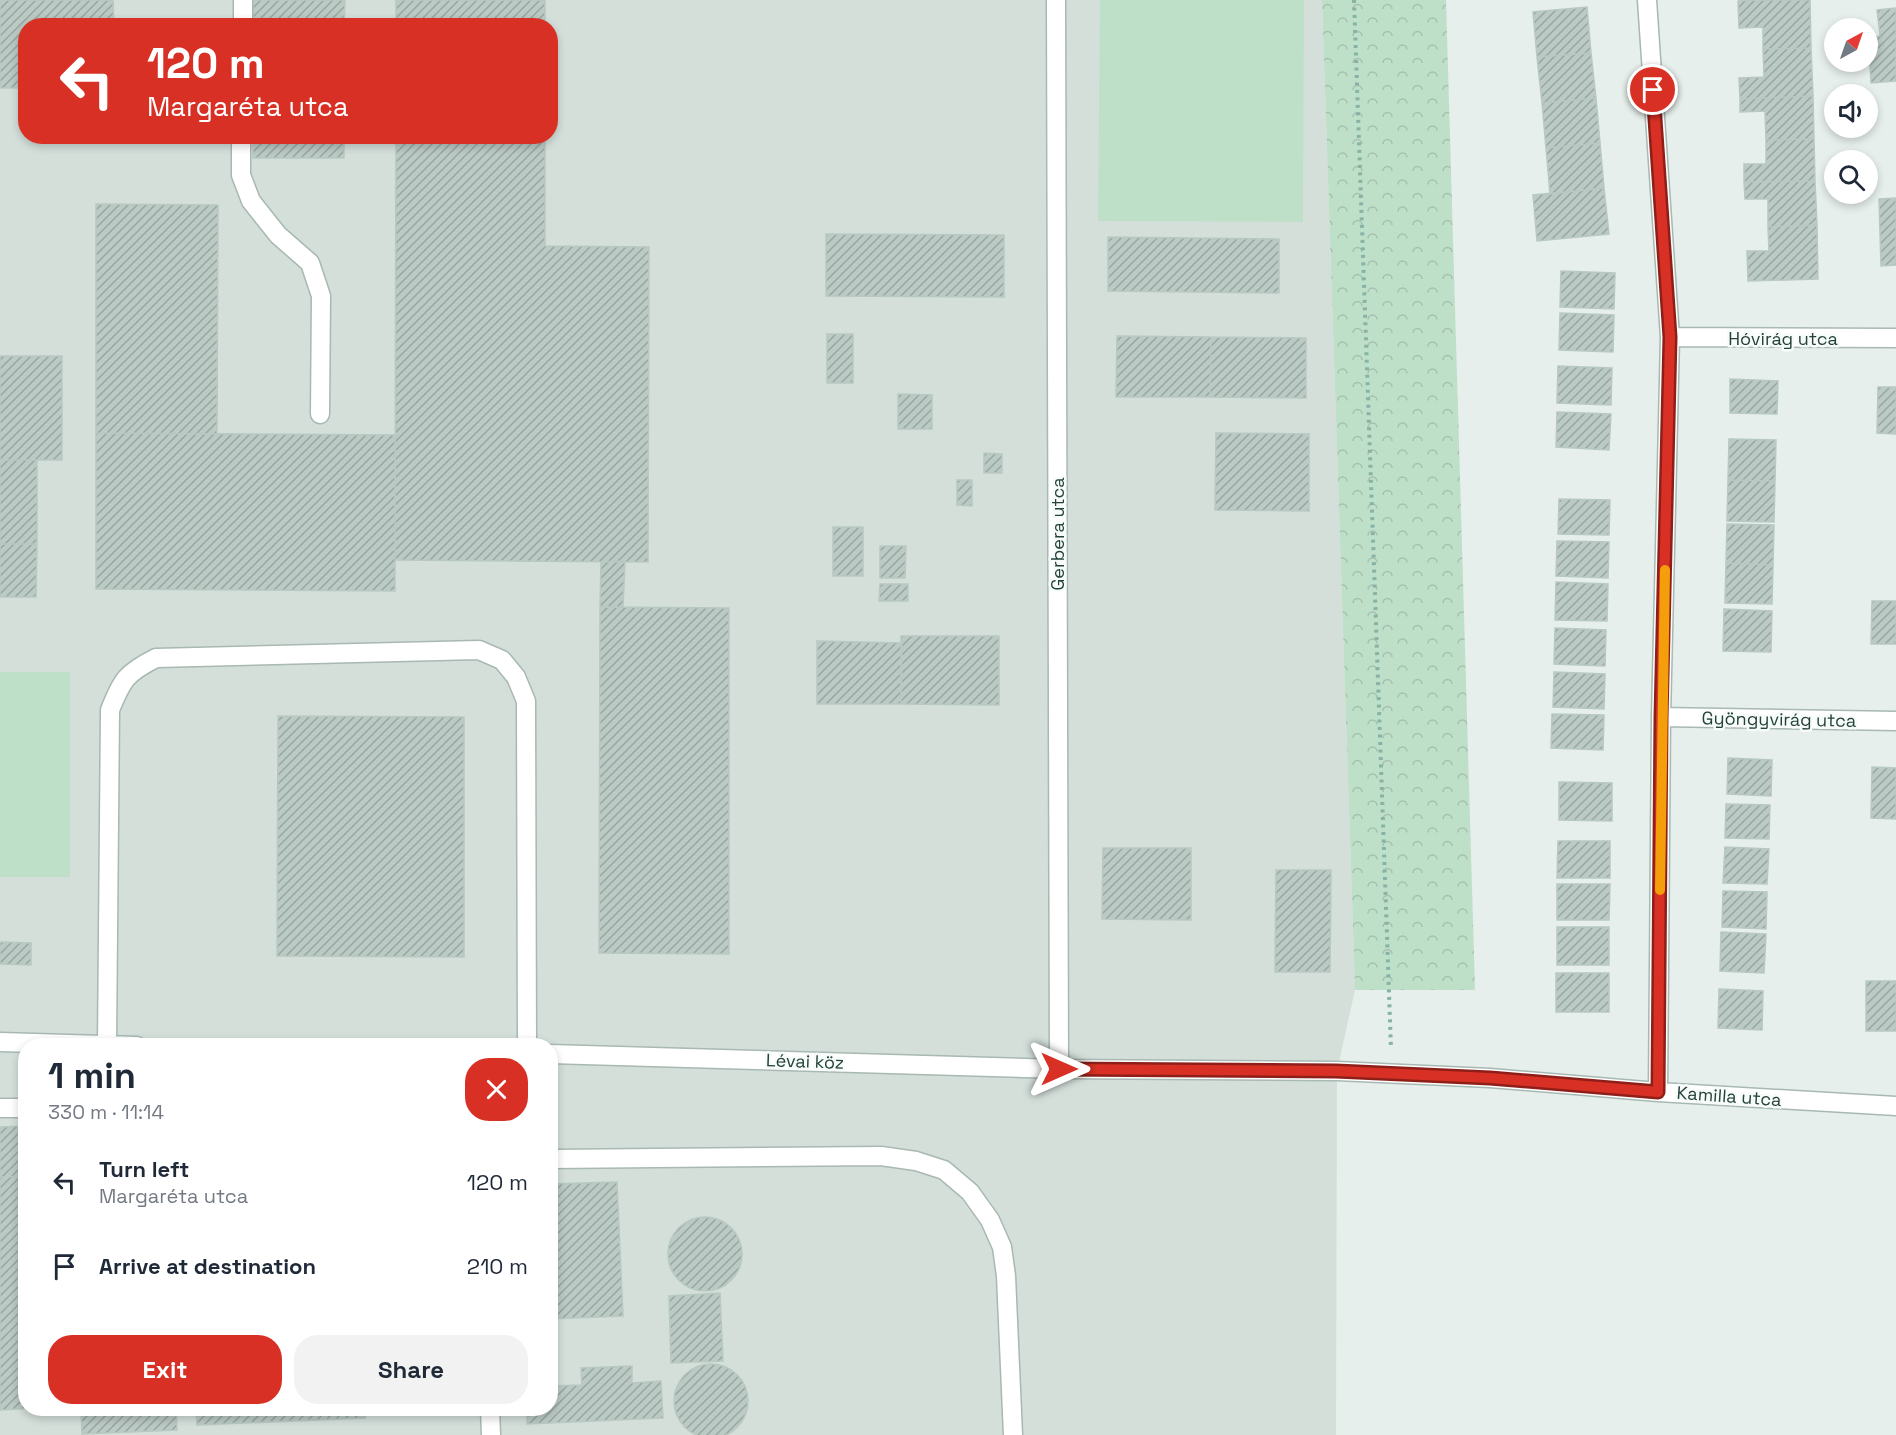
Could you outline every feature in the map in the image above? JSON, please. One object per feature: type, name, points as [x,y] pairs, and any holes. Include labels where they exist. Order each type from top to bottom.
[{"type":"street","points":[[243,0],[243,18]]},
{"type":"street","name":"Gerbera utca","points":[[1056,0],[1059,1069]]},
{"type":"street","points":[[1647,0],[1670,337],[1661,717],[1658,1092]]},
{"type":"street","points":[[241,144],[241,175],[251,201],[278,235],[310,263],[321,296],[320,414]]},
{"type":"street","name":"Hóvirág utca","points":[[1670,337],[1896,338]]},
{"type":"street","points":[[107,1038],[110,710],[120,684],[138,667],[156,658],[479,650],[502,660],[516,677],[526,701],[527,1038]]},
{"type":"street","name":"Gyöngyvirág utca","points":[[1661,717],[1896,721]]},
{"type":"street","points":[[0,1042],[18,1043]]},
{"type":"street","name":"Lévai köz","points":[[558,1054],[1059,1069]]},
{"type":"street","name":"Kamilla utca","points":[[1059,1069],[1392,1073],[1896,1106]]},
{"type":"street","points":[[0,1107],[18,1108]]},
{"type":"street","points":[[558,1159],[881,1156],[916,1161],[944,1170],[970,1192],[990,1220],[1002,1247],[1006,1276],[1013,1435]]},
{"type":"street","points":[[490,1416],[491,1435]]},
{"type":"path","points":[[1354,0],[1392,1073]]},
{"type":"shaded area","points":[[0,0],[1322,0],[1355,990],[1337,1071],[1336,1435],[0,1435]]},
{"type":"green space","points":[[1100,0],[1304,0],[1303,222],[1098,221]]},
{"type":"green space","points":[[1322,0],[1446,0],[1475,990],[1355,990]]},
{"type":"green space","points":[[0,672],[70,672],[70,877],[0,877]]},
{"type":"building","points":[[0,0],[113,0],[114,18],[18,18],[18,88],[0,88]]},
{"type":"building","points":[[253,0],[345,0],[344,18],[253,18]]},
{"type":"building","points":[[396,0],[545,0],[545,18],[396,18]]},
{"type":"building","points":[[1810,0],[1811,48],[1763,49],[1763,27],[1739,28],[1738,1]]},
{"type":"building","points":[[1587,7],[1591,53],[1537,57],[1533,12]]},
{"type":"building","points":[[1896,8],[1896,81],[1871,83],[1870,72],[1878,72],[1878,36],[1880,36],[1877,10]]},
{"type":"building","points":[[1811,48],[1813,96],[1740,99],[1739,78],[1764,77],[1763,49]]},
{"type":"building","points":[[1591,53],[1596,98],[1542,103],[1537,57]]},
{"type":"building","points":[[1813,96],[1814,139],[1766,140],[1765,111],[1740,112],[1740,99]]},
{"type":"building","points":[[1596,98],[1600,143],[1546,148],[1542,103]]},
{"type":"building","points":[[1814,139],[1815,181],[1744,182],[1744,164],[1766,164],[1766,140]]},
{"type":"building","points":[[1600,143],[1604,188],[1550,194],[1546,148]]},
{"type":"building","points":[[253,144],[344,144],[344,158],[253,158]]},
{"type":"building","points":[[396,144],[545,144],[545,246],[649,247],[648,562],[395,560]]},
{"type":"building","points":[[1815,181],[1817,225],[1768,227],[1768,199],[1745,199],[1744,182]]},
{"type":"building","points":[[1604,188],[1609,234],[1537,241],[1533,195]]},
{"type":"building","points":[[1896,198],[1896,265],[1881,266],[1879,199]]},
{"type":"building","points":[[96,204],[218,205],[217,434],[96,433]]},
{"type":"building","points":[[1817,225],[1818,279],[1748,281],[1747,251],[1769,251],[1768,227]]},
{"type":"building","points":[[826,234],[1004,235],[1004,297],[826,296]]},
{"type":"building","points":[[1108,237],[1279,239],[1279,293],[1108,291]]},
{"type":"building","points":[[1561,271],[1615,273],[1614,309],[1560,307]]},
{"type":"building","points":[[1560,313],[1614,315],[1613,352],[1559,350]]},
{"type":"building","points":[[827,334],[853,334],[853,383],[827,383]]},
{"type":"building","points":[[1117,336],[1211,337],[1210,397],[1116,397]]},
{"type":"building","points":[[1211,337],[1306,338],[1306,398],[1210,397]]},
{"type":"building","points":[[0,356],[62,356],[62,460],[0,460]]},
{"type":"building","points":[[1558,366],[1612,368],[1611,405],[1557,403]]},
{"type":"building","points":[[1730,379],[1778,381],[1777,414],[1730,413]]},
{"type":"building","points":[[1878,387],[1896,387],[1896,434],[1877,433]]},
{"type":"building","points":[[898,394],[932,395],[932,429],[898,429]]},
{"type":"building","points":[[1557,412],[1611,414],[1609,450],[1556,447]]},
{"type":"building","points":[[96,433],[395,435],[395,591],[96,589]]},
{"type":"building","points":[[1216,433],[1309,434],[1309,511],[1215,510]]},
{"type":"building","points":[[1729,439],[1776,440],[1775,481],[1728,480]]},
{"type":"building","points":[[984,453],[1002,454],[1002,473],[984,473]]},
{"type":"building","points":[[0,460],[37,460],[37,544],[0,544]]},
{"type":"building","points":[[957,480],[972,480],[972,506],[957,505]]},
{"type":"building","points":[[1728,480],[1775,481],[1774,522],[1727,521]]},
{"type":"building","points":[[1559,499],[1610,500],[1609,535],[1558,534]]},
{"type":"building","points":[[1727,524],[1774,525],[1773,565],[1726,563]]},
{"type":"building","points":[[833,527],[863,527],[863,576],[833,576]]},
{"type":"building","points":[[1557,541],[1609,542],[1608,578],[1556,576]]},
{"type":"building","points":[[0,544],[37,544],[36,597],[0,597]]},
{"type":"building","points":[[880,546],[906,546],[905,578],[880,578]]},
{"type":"building","points":[[625,561],[623,607],[600,607],[601,562]]},
{"type":"building","points":[[1726,563],[1773,565],[1772,604],[1725,603]]},
{"type":"building","points":[[1556,582],[1608,584],[1607,621],[1555,620]]},
{"type":"building","points":[[880,584],[908,584],[908,601],[879,601]]},
{"type":"building","points":[[1872,601],[1896,601],[1896,644],[1871,644]]},
{"type":"building","points":[[600,607],[729,608],[729,954],[599,953]]},
{"type":"building","points":[[1724,609],[1772,611],[1771,652],[1723,651]]},
{"type":"building","points":[[1555,628],[1606,630],[1605,666],[1554,664]]},
{"type":"building","points":[[901,636],[999,636],[999,705],[901,704]]},
{"type":"building","points":[[817,641],[902,643],[901,704],[817,704]]},
{"type":"building","points":[[1554,672],[1605,674],[1604,709],[1553,707]]},
{"type":"building","points":[[1552,714],[1604,715],[1603,750],[1551,748]]},
{"type":"building","points":[[278,716],[464,717],[464,957],[277,956]]},
{"type":"building","points":[[1728,758],[1772,760],[1771,796],[1727,794]]},
{"type":"building","points":[[1872,767],[1896,768],[1896,819],[1871,818]]},
{"type":"building","points":[[1559,782],[1612,783],[1612,821],[1559,820]]},
{"type":"building","points":[[1726,804],[1770,805],[1769,839],[1725,838]]},
{"type":"building","points":[[1558,841],[1610,841],[1610,878],[1557,878]]},
{"type":"building","points":[[1725,847],[1769,849],[1767,884],[1723,883]]},
{"type":"building","points":[[1103,848],[1191,848],[1191,920],[1102,919]]},
{"type":"building","points":[[1276,870],[1331,870],[1330,972],[1275,972]]},
{"type":"building","points":[[1557,884],[1610,884],[1609,920],[1557,920]]},
{"type":"building","points":[[1723,891],[1767,892],[1766,929],[1722,927]]},
{"type":"building","points":[[1557,927],[1609,927],[1609,965],[1557,965]]},
{"type":"building","points":[[1721,932],[1766,934],[1764,973],[1720,971]]},
{"type":"building","points":[[0,942],[31,943],[31,965],[0,964]]},
{"type":"building","points":[[1556,973],[1609,973],[1609,1012],[1556,1012]]},
{"type":"building","points":[[1866,981],[1896,981],[1896,1031],[1866,1031]]},
{"type":"building","points":[[1719,989],[1763,991],[1762,1030],[1718,1028]]},
{"type":"building","points":[[18,1126],[18,1176],[0,1177],[0,1127]]},
{"type":"building","points":[[18,1176],[18,1409],[0,1410],[0,1177]]},
{"type":"building","points":[[617,1182],[623,1316],[558,1319],[558,1184]]},
{"type":"building","points":[[698,1217],[712,1217],[726,1223],[736,1233],[742,1247],[742,1261],[736,1275],[726,1285],[712,1291],[698,1291],[684,1285],[674,1275],[668,1261],[668,1247],[674,1233],[684,1223]]},
{"type":"building","points":[[720,1293],[723,1361],[671,1363],[669,1296]]},
{"type":"building","points":[[704,1365],[718,1365],[732,1370],[742,1380],[747,1394],[747,1408],[742,1422],[732,1432],[722,1436],[700,1436],[690,1432],[680,1422],[675,1408],[675,1394],[680,1380],[690,1370]]},
{"type":"building","points":[[632,1366],[632,1383],[661,1381],[663,1418],[527,1424],[527,1416],[558,1416],[558,1386],[582,1385],[581,1368]]},
{"type":"building","points":[[81,1416],[176,1416],[177,1430],[82,1434]]},
{"type":"building","points":[[196,1416],[365,1416],[365,1418],[197,1425]]},
{"type":"slow traffic","points":[[1660,890],[1665,570]]},
{"type":"route","points":[[1059,1069],[1336,1071],[1490,1078],[1658,1092],[1661,717],[1670,337],[1653,90]]}]
